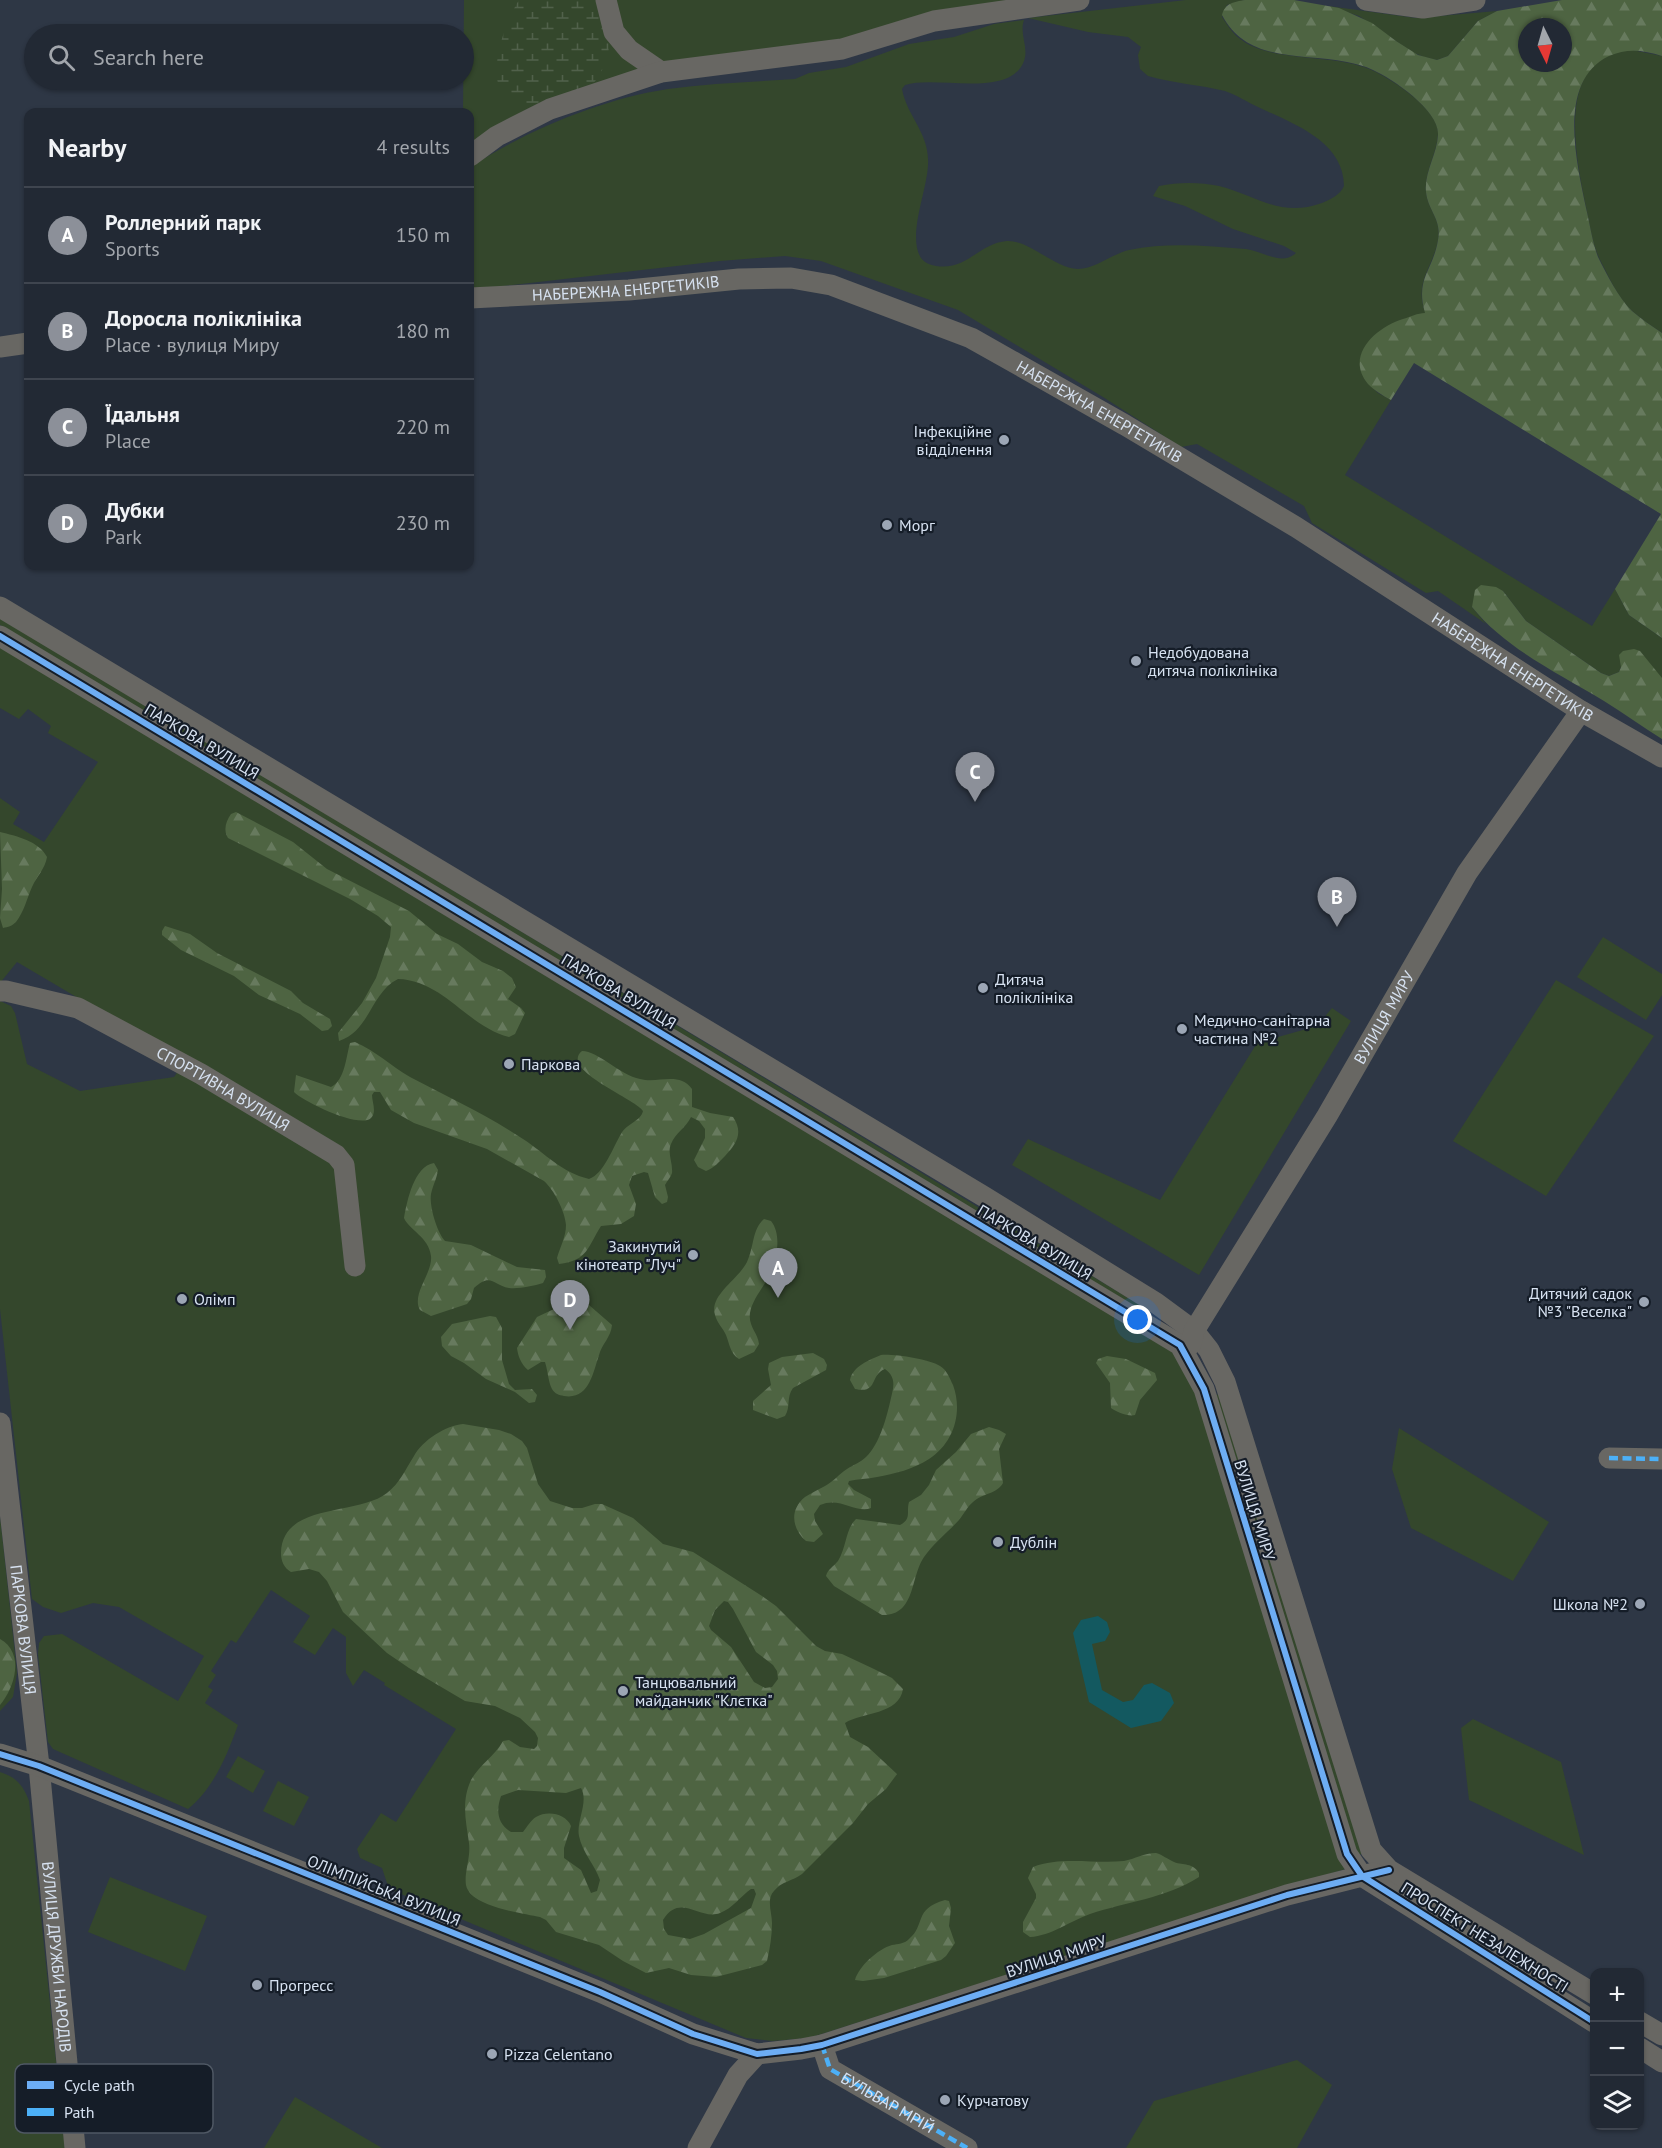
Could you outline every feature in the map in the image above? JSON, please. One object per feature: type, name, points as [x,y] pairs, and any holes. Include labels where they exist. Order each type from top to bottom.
[{"type":"street","points":[[606,0],[614,32],[629,50],[661,72]]},
{"type":"street","points":[[474,153],[497,136],[550,109],[661,72],[842,49],[934,21],[1079,0]]},
{"type":"street","points":[[1366,0],[1423,8],[1475,0]]},
{"type":"street","name":"НАБЕРЕЖНА ЕНЕРГЕТИКІВ","points":[[474,298],[629,290],[738,279],[791,278],[831,285],[971,338],[1296,527],[1581,711],[1662,757]]},
{"type":"street","points":[[0,347],[24,344]]},
{"type":"street","name":"ПАРКОВА ВУЛИЦЯ","points":[[0,607],[973,1190],[1156,1303],[1194,1331]]},
{"type":"street","name":"ПАРКОВА ВУЛИЦЯ","points":[[0,636],[1180,1345],[1204,1389]]},
{"type":"street","name":"ВУЛИЦЯ МИРУ","points":[[1188,1357],[1194,1331],[1327,1116],[1467,873],[1581,711]]},
{"type":"street","name":"СПОРТИВНА ВУЛИЦЯ","points":[[0,991],[78,1008],[201,1074],[336,1155],[344,1166],[355,1266]]},
{"type":"street","name":"ВУЛИЦЯ МИРУ","points":[[757,2054],[822,2045],[1287,1895],[1389,1870],[1371,1850],[1224,1382],[1209,1350],[1194,1331]]},
{"type":"street","name":"ВУЛИЦЯ МИРУ","points":[[1204,1389],[1343,1843],[1347,1854],[1362,1876]]},
{"type":"street","name":"ПАРКОВА ВУЛИЦЯ","points":[[0,1423],[39,1766]]},
{"type":"street","points":[[1609,1458],[1662,1459]]},
{"type":"street","name":"ОЛІМПІЙСЬКА ВУЛИЦЯ","points":[[0,1754],[39,1766],[600,1992],[693,2034],[757,2054]]},
{"type":"street","name":"ВУЛИЦЯ ДРУЖБИ НАРОДІВ","points":[[39,1766],[67,2064]]},
{"type":"street","name":"ПРОСПЕКТ НЕЗАЛЕЖНОСТІ","points":[[1389,1870],[1590,1992]]},
{"type":"street","name":"ПРОСПЕКТ НЕЗАЛЕЖНОСТІ","points":[[1362,1876],[1590,2019]]},
{"type":"street","points":[[1644,2024],[1662,2035]]},
{"type":"street","name":"БУЛЬВАР МРІЙ","points":[[822,2045],[830,2069],[967,2148]]},
{"type":"street","points":[[1644,2051],[1662,2062]]},
{"type":"street","points":[[698,2148],[738,2075],[757,2054]]},
{"type":"street","name":"ВУЛИЦЯ ДРУЖБИ НАРОДІВ","points":[[74,2133],[75,2148]]},
{"type":"green space","points":[[464,0],[1020,0],[900,28],[648,75],[474,153],[474,108],[463,108],[463,90],[474,90],[474,24],[464,24]]},
{"type":"green space","points":[[519,0],[600,0],[609,47],[604,67],[593,84],[573,95],[540,104],[519,105],[511,102],[502,93],[498,82],[499,52],[502,37]]},
{"type":"green space","points":[[1186,0],[1245,0],[1227,5],[1222,17],[1239,38],[1252,46],[1286,55],[1360,66],[1394,82],[1424,107],[1437,125],[1437,141],[1427,177],[1426,192],[1439,233],[1436,250],[1423,284],[1423,303],[1426,314],[1367,382],[1378,393],[1391,400],[1345,475],[1592,626],[1615,589],[1629,615],[1662,638],[1662,678],[1621,667],[1619,672],[1609,676],[1601,673],[1526,621],[1503,591],[1472,607],[1486,624],[1438,591],[1426,593],[1312,523],[1304,506],[1197,444],[1181,447],[958,310],[821,261],[785,256],[720,261],[474,290],[474,165],[515,141],[565,118],[617,100],[700,85],[795,79],[809,73],[846,67],[909,44],[954,37],[994,24],[1024,20],[1025,56],[1016,73],[988,83],[918,83],[905,85],[902,89],[908,108],[922,134],[928,154],[927,176],[916,238],[917,249],[924,261],[936,266],[956,264],[988,246],[1007,241],[1024,245],[1060,264],[1078,269],[1091,267],[1129,250],[1158,246],[1188,245],[1246,249],[1272,257],[1291,257],[1296,253],[1284,246],[1233,229],[1185,206],[1153,196],[1159,186],[1197,183],[1219,186],[1269,204],[1294,208],[1322,203],[1338,194],[1344,186],[1342,170],[1335,157],[1326,145],[1300,127],[1229,93],[1148,76],[1140,69],[1138,55],[1141,47],[1128,37],[1088,32],[1028,18]]},
{"type":"green space","points":[[1294,0],[1339,8],[1372,23],[1418,55],[1437,60],[1448,56],[1478,21],[1497,11],[1562,0],[1662,0],[1662,56],[1642,51],[1622,52],[1609,56],[1592,68],[1582,84],[1576,103],[1574,125],[1578,169],[1598,257],[1613,286],[1632,311],[1662,333],[1662,638],[1629,615],[1615,589],[1661,514],[1414,363],[1391,400],[1368,384],[1360,363],[1362,353],[1374,335],[1393,323],[1425,313],[1422,301],[1423,283],[1436,251],[1439,233],[1426,192],[1427,177],[1437,142],[1437,126],[1424,106],[1382,74],[1347,62],[1294,56],[1260,49],[1246,41],[1233,30],[1222,15],[1223,11],[1234,2]]},
{"type":"green space","points":[[1328,6],[1416,18],[1497,11],[1478,21],[1448,56],[1437,60],[1412,52],[1359,16]]},
{"type":"green space","points":[[1632,50],[1662,56],[1662,333],[1627,306],[1600,260],[1582,186],[1575,137],[1580,89],[1590,69],[1607,56]]},
{"type":"green space","points":[[1481,585],[1496,587],[1503,591],[1526,621],[1601,673],[1609,676],[1619,672],[1621,667],[1619,655],[1623,651],[1634,649],[1640,651],[1662,678],[1662,739],[1534,659],[1500,635],[1472,607],[1475,590]]},
{"type":"green space","points":[[0,617],[1150,1311],[1146,1317],[0,625]]},
{"type":"green space","points":[[0,644],[1172,1351],[1190,1376],[1349,1868],[809,2038],[772,2041],[746,2038],[389,1889],[382,1868],[360,1858],[357,1849],[381,1813],[396,1822],[456,1729],[384,1685],[385,1683],[364,1670],[353,1686],[346,1673],[346,1637],[333,1628],[315,1655],[293,1642],[310,1616],[271,1590],[236,1643],[231,1640],[211,1671],[216,1675],[208,1687],[213,1690],[205,1703],[238,1725],[212,1781],[188,1809],[53,1749],[48,1742],[38,1654],[39,1643],[44,1636],[62,1634],[178,1701],[204,1656],[119,1607],[93,1603],[61,1613],[43,1607],[32,1599],[0,1309],[0,1001],[11,1006],[15,1013],[27,1064],[80,1091],[174,1077],[185,1061],[17,962],[0,983],[0,798],[20,812],[13,824],[44,842],[98,762],[48,733],[51,726],[28,709],[19,719],[0,708]]},
{"type":"green space","points":[[236,812],[293,842],[327,869],[409,911],[437,934],[458,944],[482,962],[503,971],[512,978],[516,987],[508,999],[525,1013],[515,1034],[509,1037],[494,1032],[429,987],[414,981],[398,979],[382,993],[358,1029],[339,1041],[338,1033],[362,1003],[376,978],[390,937],[391,927],[350,899],[228,838],[225,829],[231,814]]},
{"type":"green space","points":[[0,832],[33,843],[47,857],[19,918],[13,924],[3,928],[0,918],[2,889]]},
{"type":"green space","points":[[165,926],[190,934],[217,953],[291,991],[303,1003],[330,1019],[332,1026],[322,1031],[300,1014],[259,995],[234,976],[181,950],[162,935]]},
{"type":"green space","points":[[1603,937],[1662,974],[1662,995],[1646,1020],[1577,977]]},
{"type":"green space","points":[[1556,980],[1654,1036],[1546,1196],[1453,1141]]},
{"type":"green space","points":[[1332,1008],[1351,1021],[1199,1275],[1012,1165],[1028,1139],[1160,1200],[1257,1043],[1317,1026]]},
{"type":"green space","points":[[355,1042],[410,1077],[509,1130],[570,1172],[589,1179],[599,1172],[623,1131],[643,1111],[589,1075],[581,1067],[578,1059],[582,1051],[595,1055],[632,1077],[647,1080],[675,1079],[687,1084],[692,1089],[692,1107],[733,1117],[738,1128],[737,1138],[725,1156],[714,1167],[706,1171],[698,1167],[694,1160],[705,1138],[705,1129],[699,1121],[691,1117],[670,1147],[672,1173],[665,1185],[667,1202],[662,1204],[655,1197],[648,1173],[632,1176],[629,1185],[636,1204],[634,1216],[621,1224],[601,1226],[582,1256],[576,1260],[559,1264],[557,1258],[566,1225],[564,1213],[552,1190],[544,1181],[487,1149],[414,1123],[391,1110],[380,1092],[374,1092],[372,1095],[374,1113],[371,1118],[356,1120],[332,1113],[294,1092],[296,1075],[331,1087],[336,1084],[344,1068],[350,1043]]},
{"type":"green space","points":[[434,1163],[438,1170],[431,1194],[431,1205],[445,1241],[471,1245],[517,1267],[545,1270],[546,1277],[543,1283],[509,1288],[488,1280],[474,1288],[467,1304],[431,1316],[420,1310],[418,1297],[431,1263],[431,1256],[427,1244],[404,1218],[417,1177],[421,1170]]},
{"type":"green space","points":[[764,1219],[771,1221],[775,1227],[777,1250],[767,1280],[750,1313],[750,1322],[759,1344],[754,1352],[739,1359],[732,1351],[716,1318],[714,1308],[720,1294],[747,1262],[755,1233]]},
{"type":"green space","points":[[571,1301],[589,1305],[612,1325],[589,1384],[579,1394],[564,1396],[552,1389],[545,1362],[528,1370],[520,1360],[517,1348],[537,1317]]},
{"type":"green space","points":[[490,1316],[496,1317],[502,1328],[502,1360],[509,1384],[515,1390],[532,1389],[537,1395],[535,1402],[529,1403],[515,1392],[486,1379],[451,1356],[442,1346],[441,1337],[452,1324]]},
{"type":"green space","points":[[813,1353],[824,1359],[827,1365],[826,1370],[793,1388],[785,1416],[777,1419],[753,1410],[753,1401],[771,1385],[769,1363],[782,1357]]},
{"type":"green space","points":[[881,1355],[920,1359],[935,1363],[946,1372],[953,1385],[957,1406],[950,1436],[938,1452],[923,1463],[890,1474],[849,1481],[848,1484],[854,1490],[871,1499],[871,1508],[860,1509],[834,1503],[820,1505],[814,1514],[815,1521],[823,1534],[814,1542],[806,1541],[798,1531],[794,1519],[800,1502],[864,1459],[875,1445],[882,1429],[893,1390],[891,1375],[885,1369],[877,1375],[868,1389],[863,1390],[855,1389],[850,1380],[858,1367]]},
{"type":"green space","points":[[1107,1356],[1126,1359],[1155,1373],[1157,1380],[1140,1400],[1135,1415],[1123,1414],[1111,1408],[1110,1383],[1096,1363],[1098,1359]]},
{"type":"green space","points":[[1220,1394],[1364,1853],[1356,1856],[1212,1396]]},
{"type":"green space","points":[[463,1424],[511,1434],[522,1441],[527,1448],[538,1484],[550,1501],[572,1508],[602,1504],[633,1518],[663,1544],[693,1552],[762,1596],[776,1606],[816,1646],[825,1651],[842,1654],[874,1669],[892,1678],[903,1689],[895,1704],[845,1723],[850,1737],[868,1747],[897,1774],[886,1789],[868,1804],[853,1823],[802,1874],[780,1885],[772,1894],[770,1902],[771,1942],[767,1961],[762,1965],[716,1977],[691,1975],[669,1968],[646,1973],[599,1945],[556,1932],[546,1920],[540,1917],[498,1908],[477,1899],[466,1885],[469,1848],[465,1812],[468,1788],[474,1775],[503,1741],[509,1740],[520,1747],[534,1749],[538,1738],[535,1732],[520,1718],[495,1706],[465,1701],[409,1668],[387,1653],[343,1612],[327,1581],[319,1572],[309,1569],[291,1572],[283,1564],[281,1553],[285,1537],[294,1525],[324,1512],[358,1505],[387,1493],[399,1481],[418,1450],[429,1439],[456,1425]],"holes":[[[724,1601],[728,1602],[733,1609],[756,1652],[777,1671],[778,1679],[772,1687],[765,1688],[754,1682],[731,1647],[711,1630],[709,1626],[715,1610]],[[581,1788],[583,1793],[579,1836],[600,1880],[597,1891],[591,1893],[581,1870],[564,1858],[564,1848],[571,1826],[569,1822],[556,1814],[546,1814],[532,1820],[523,1832],[511,1832],[500,1821],[498,1806],[501,1796],[518,1790],[566,1793]],[[751,1889],[754,1889],[756,1894],[751,1908],[704,1934],[690,1939],[668,1935],[664,1929],[663,1920],[676,1908],[690,1909],[705,1914],[720,1913]]]},
{"type":"green space","points":[[989,1427],[1006,1434],[999,1449],[1003,1483],[997,1489],[973,1502],[928,1552],[920,1565],[907,1602],[901,1609],[893,1614],[882,1615],[834,1586],[826,1576],[838,1561],[852,1523],[856,1519],[900,1525],[904,1523],[909,1502],[921,1495],[936,1470],[971,1434]]},
{"type":"green space","points":[[1399,1428],[1549,1522],[1513,1581],[1411,1528],[1392,1469]]},
{"type":"green space","points":[[0,1516],[17,1673],[13,1697],[0,1711]]},
{"type":"green space","points":[[0,1639],[13,1653],[15,1670],[10,1689],[0,1705]]},
{"type":"green space","points":[[1473,1719],[1561,1762],[1584,1855],[1469,1800],[1461,1728]]},
{"type":"green space","points":[[238,1756],[265,1771],[253,1793],[226,1777]]},
{"type":"green space","points":[[0,1772],[18,1782],[29,1801],[56,2064],[15,2064],[15,2133],[63,2133],[65,2148],[0,2148]]},
{"type":"green space","points":[[278,1781],[309,1797],[294,1826],[263,1811]]},
{"type":"green space","points":[[1156,1853],[1174,1862],[1194,1867],[1199,1877],[1160,1895],[1090,1914],[1045,1934],[1030,1937],[1023,1932],[1023,1922],[1036,1898],[1028,1878],[1033,1867],[1066,1861],[1124,1861]]},
{"type":"green space","points":[[110,1877],[207,1916],[185,1971],[88,1932]]},
{"type":"green space","points":[[945,1900],[949,1901],[951,1908],[949,1926],[955,1943],[946,1956],[941,1960],[884,1978],[855,1980],[860,1969],[870,1959],[887,1947],[907,1941],[914,1934],[928,1908]]},
{"type":"green space","points":[[1297,2060],[1332,2085],[1297,2148],[1126,2148],[1154,2101]]},
{"type":"green space","points":[[295,2097],[382,2148],[264,2148]]},
{"type":"shaded area","points":[[1098,1616],[1107,1622],[1110,1632],[1105,1641],[1092,1644],[1102,1690],[1123,1702],[1133,1700],[1144,1685],[1152,1683],[1170,1693],[1174,1703],[1161,1721],[1131,1728],[1089,1702],[1073,1633],[1081,1620]]},
{"type":"marked path","points":[[1609,1458],[1662,1459]]},
{"type":"marked path","points":[[822,2045],[830,2069],[967,2148]]},
{"type":"cycle path","points":[[0,636],[1180,1345],[1204,1389],[1347,1854],[1362,1876],[1590,2019]]},
{"type":"cycle path","points":[[0,1754],[39,1766],[600,1992],[693,2034],[757,2054],[822,2045],[1287,1895],[1389,1870]]},
{"type":"place","name":"Інфекційне відділення","points":[[1004,440]]},
{"type":"place","name":"Морг","points":[[887,525]]},
{"type":"place","name":"Недобудована дитяча поліклініка","points":[[1136,661]]},
{"type":"place","name":"Їдальня","points":[[975,802]]},
{"type":"place","name":"Доросла поліклініка","points":[[1337,927]]},
{"type":"place","name":"Дитяча поліклініка","points":[[983,988]]},
{"type":"place","name":"Медично-санітарна частина №2","points":[[1182,1029]]},
{"type":"place","name":"Паркова","points":[[509,1064]]},
{"type":"place","name":"Закинутий кінотеатр \"Луч\"","points":[[693,1255]]},
{"type":"place","name":"Роллерний парк","points":[[778,1298]]},
{"type":"place","name":"Олімп","points":[[182,1299]]},
{"type":"place","name":"Дитячий садок №3 \"Веселка\"","points":[[1644,1302]]},
{"type":"place","name":"Дубки","points":[[570,1330]]},
{"type":"place","name":"Дублін","points":[[998,1542]]},
{"type":"place","name":"Школа №2","points":[[1640,1604]]},
{"type":"place","name":"Танцювальний майданчик \"Клєтка\"","points":[[623,1691]]},
{"type":"place","name":"Прогресс","points":[[257,1985]]},
{"type":"place","name":"Pizza Celentano","points":[[492,2054]]},
{"type":"place","name":"Курчатову","points":[[945,2100]]}]
